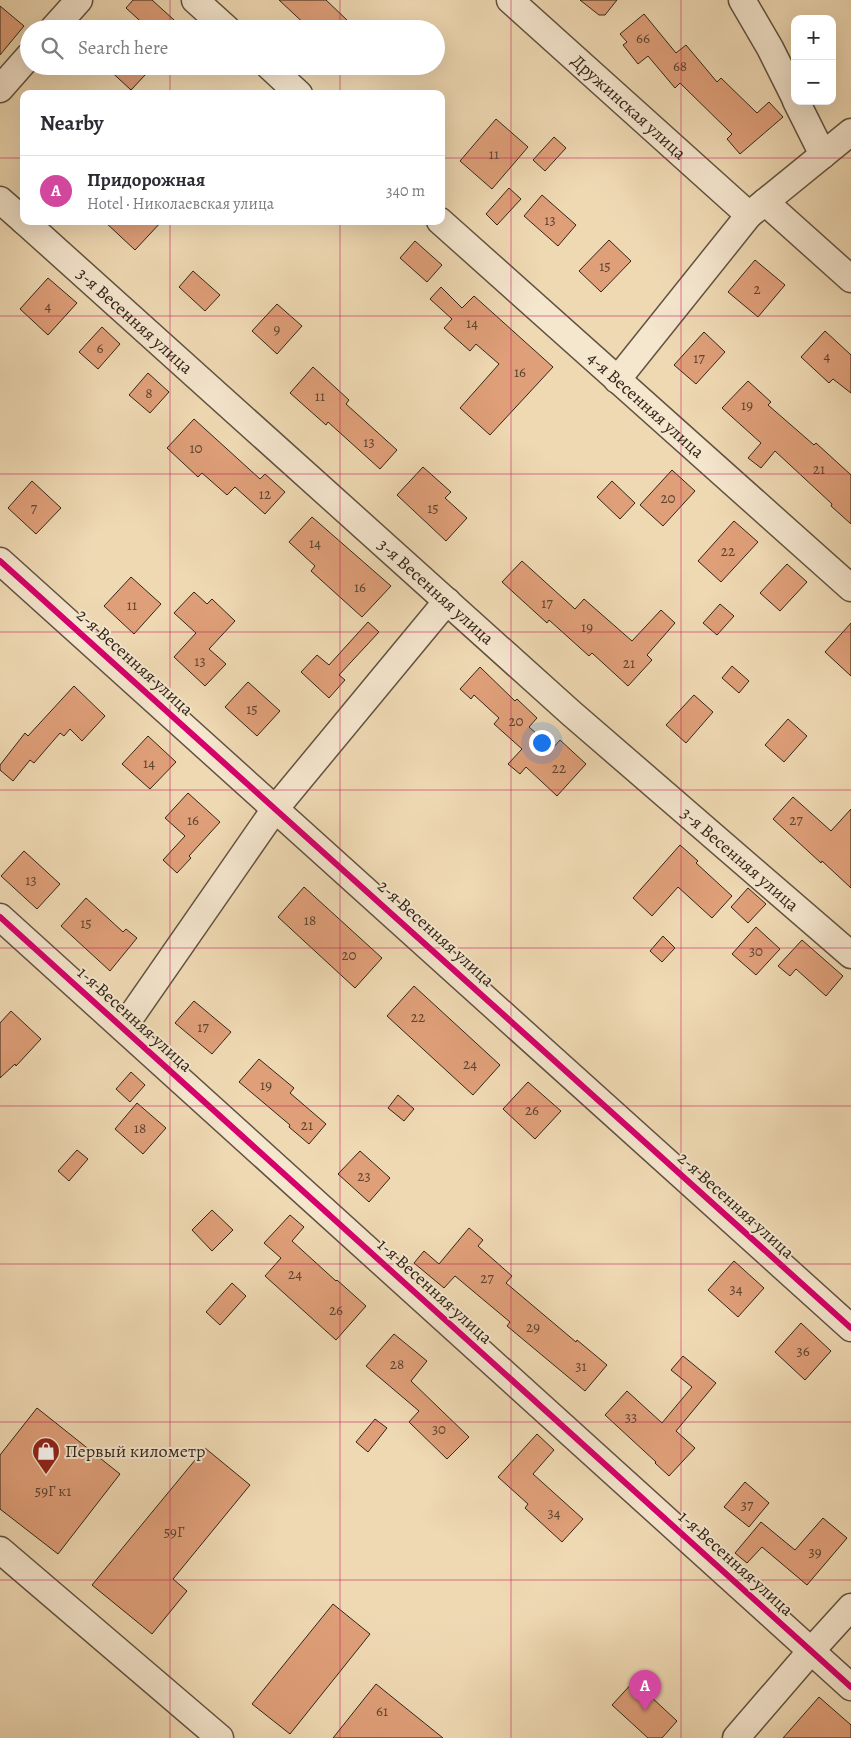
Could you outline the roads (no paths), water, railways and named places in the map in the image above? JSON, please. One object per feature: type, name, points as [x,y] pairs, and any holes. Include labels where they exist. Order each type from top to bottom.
[{"type":"street","points":[[61,20],[79,0]]},
{"type":"street","points":[[195,0],[217,20]]},
{"type":"street","name":"Дружинская улица","points":[[510,0],[757,208],[851,279]]},
{"type":"street","points":[[742,0],[770,48],[791,90]]},
{"type":"street","points":[[2,82],[20,65]]},
{"type":"street","points":[[279,75],[295,90]]},
{"type":"street","points":[[798,105],[823,155]]},
{"type":"street","points":[[617,380],[757,208],[851,132]]},
{"type":"street","name":"3-я Весенняя улица","points":[[0,200],[20,218]]},
{"type":"street","name":"3-я Весенняя улица","points":[[28,225],[570,713],[851,955]]},
{"type":"street","name":"4-я Весенняя улица","points":[[444,225],[851,588]]},
{"type":"street","name":"2-я Весенняя улица","points":[[0,561],[851,1328]]},
{"type":"street","points":[[123,1028],[274,808],[447,601]]},
{"type":"street","name":"1-я Весенняя улица","points":[[0,917],[851,1686]]},
{"type":"street","points":[[0,1550],[220,1738]]},
{"type":"street","points":[[736,1738],[851,1607]]},
{"type":"place","name":"Первый километр","points":[[46,1475]]},
{"type":"place","name":"Придорожная","points":[[645,1711]]}]
